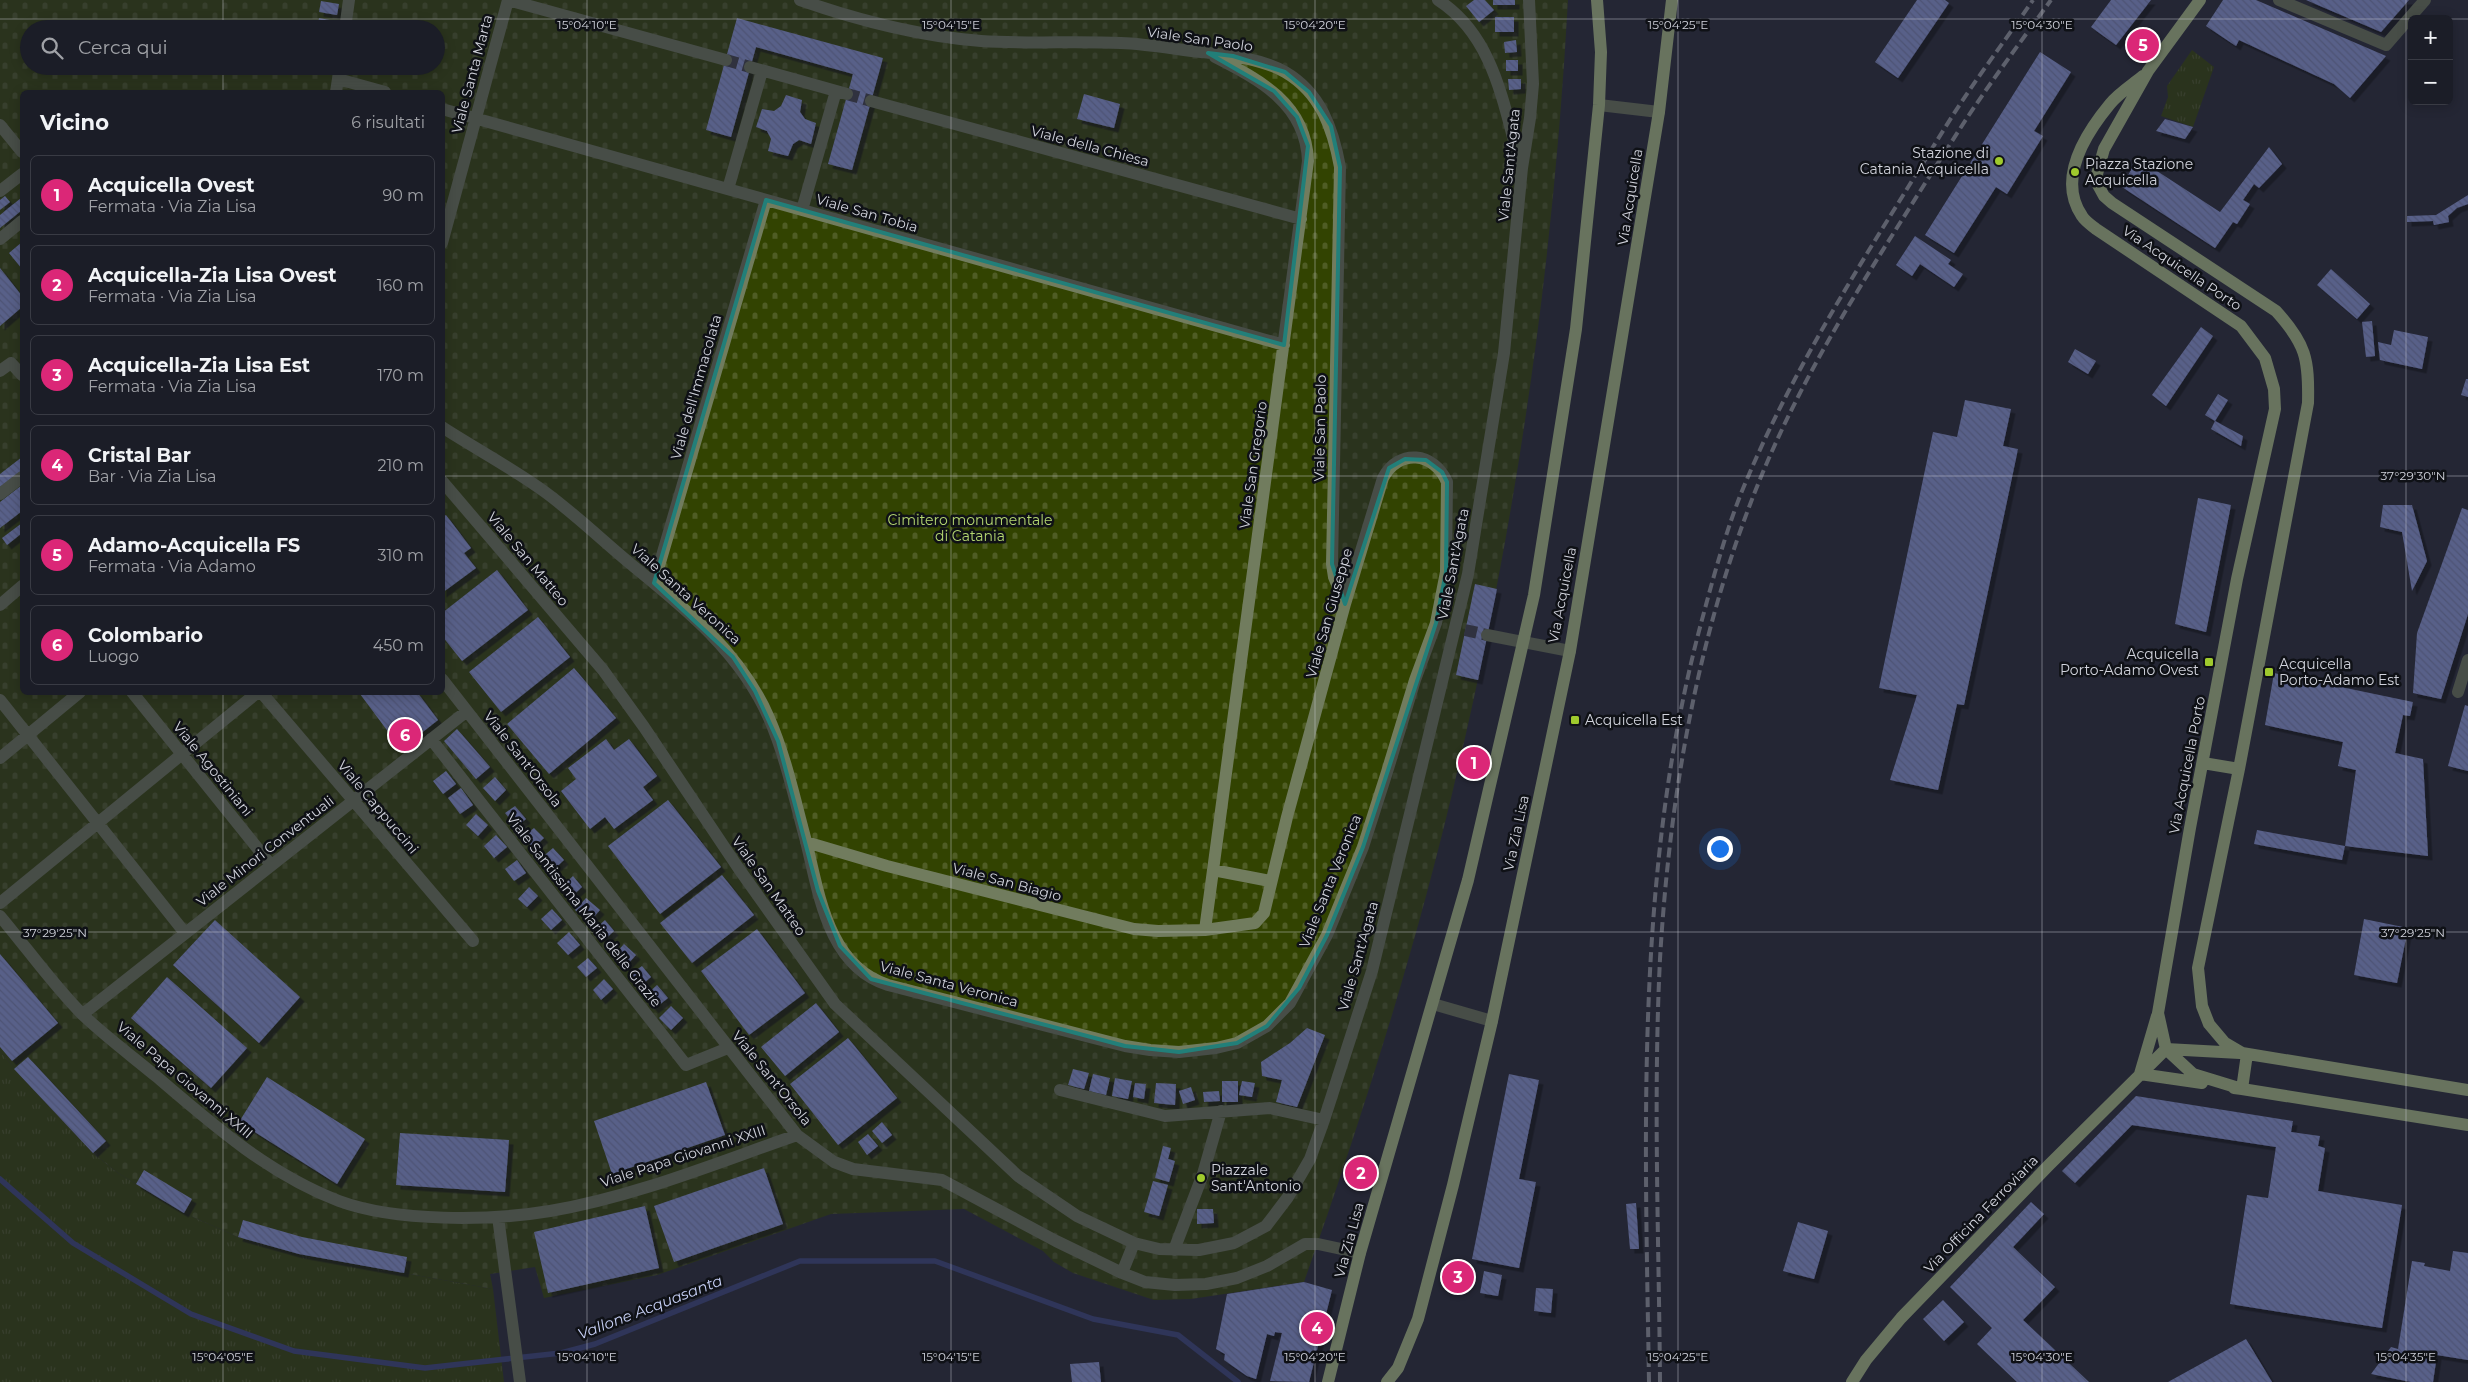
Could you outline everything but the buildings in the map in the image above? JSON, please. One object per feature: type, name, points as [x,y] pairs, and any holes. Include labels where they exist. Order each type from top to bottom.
[{"type":"main road","name":"Via Acquicella","points":[[1523,642],[1534,595],[1576,329],[1599,105],[1601,52],[1597,0]]},
{"type":"main road","name":"Via Acquicella","points":[[1570,651],[1659,112],[1672,0]]},
{"type":"main road","points":[[2148,71],[2200,0]]},
{"type":"main road","name":"Via Acquicella Porto","points":[[2148,71],[2104,150],[2097,174],[2098,185],[2104,196],[2112,203],[2276,311],[2294,331],[2303,349],[2308,374],[2308,403],[2239,769],[2198,968],[2202,1006],[2209,1024],[2224,1043],[2244,1054],[2468,1090]]},
{"type":"main road","name":"Via Acquicella Porto","points":[[2148,71],[2111,103],[2075,160],[2073,187],[2077,205],[2082,216],[2096,229],[2241,326],[2265,358],[2274,389],[2275,409],[2237,579],[2202,762],[2158,1013],[2166,1050]]},
{"type":"main road","name":"Via Zia Lisa","points":[[1333,1378],[1360,1253],[1468,880],[1523,642]]},
{"type":"main road","name":"Via Zia Lisa","points":[[1388,1382],[1398,1368],[1418,1319],[1492,1021],[1570,651]]},
{"type":"main road","points":[[2202,762],[2239,769]]},
{"type":"main road","points":[[2158,1013],[2140,1074],[2468,1125]]},
{"type":"main road","points":[[2166,1050],[2244,1054],[2242,1089]]},
{"type":"main road","points":[[2166,1050],[2193,1074],[2242,1089]]},
{"type":"main road","name":"Via Officina Ferroviaria","points":[[1852,1382],[1866,1360],[1901,1318],[2140,1074],[2166,1050]]},
{"type":"street","points":[[346,20],[349,0]]},
{"type":"street","points":[[508,0],[547,5],[726,60]]},
{"type":"street","name":"Viale Santa Marta","points":[[445,233],[508,0]]},
{"type":"street","name":"Viale San Paolo","points":[[800,0],[882,26],[948,38],[983,41],[1122,43],[1234,56],[1269,65],[1296,80],[1309,92],[1331,126],[1340,167],[1332,564],[1334,578],[1345,604]]},
{"type":"street","points":[[1438,0],[1461,17],[1471,29],[1488,59],[1498,86],[1522,168]]},
{"type":"street","name":"Viale Sant'Agata","points":[[1174,1250],[1199,1250],[1234,1243],[1266,1226],[1288,1197],[1310,1159],[1372,971],[1460,629],[1504,353],[1522,168],[1530,118],[1533,84],[1529,0]]},
{"type":"street","points":[[2279,0],[2386,45],[2425,0]]},
{"type":"street","name":"Viale San Gregorio","points":[[1205,930],[1308,161],[1308,146],[1297,117],[1274,91],[1208,53]]},
{"type":"street","points":[[728,189],[756,69],[841,93],[802,210]]},
{"type":"street","points":[[336,90],[339,75]]},
{"type":"street","points":[[344,75],[380,90]]},
{"type":"street","name":"Viale della Chiesa","points":[[871,101],[1301,220]]},
{"type":"street","points":[[1599,105],[1659,112]]},
{"type":"street","name":"Viale San Tobia","points":[[445,110],[1284,345]]},
{"type":"street","points":[[0,125],[20,150]]},
{"type":"street","points":[[0,191],[20,176]]},
{"type":"street","name":"Viale dell'Immacolata","points":[[654,583],[766,200]]},
{"type":"street","points":[[0,239],[20,223]]},
{"type":"street","points":[[0,371],[10,364],[20,373]]},
{"type":"street","name":"Viale Santa Veronica","points":[[445,429],[545,492],[654,583],[727,650],[755,691],[778,741],[818,891],[840,946],[858,969],[872,980],[1133,1048],[1179,1052],[1216,1048],[1237,1043],[1267,1026],[1290,1003],[1327,935],[1363,847],[1415,680],[1436,624]]},
{"type":"street","name":"Viale San Giuseppe","points":[[1205,930],[1255,923],[1264,913],[1270,881],[1345,604],[1383,478],[1395,462],[1405,459],[1426,460],[1442,472],[1447,482],[1446,572],[1436,624]]},
{"type":"street","points":[[0,494],[20,479]]},
{"type":"street","name":"Viale San Matteo","points":[[445,485],[603,670],[644,727],[739,869],[835,1004],[1018,1176],[1077,1216],[1134,1243],[1174,1250]]},
{"type":"street","points":[[0,604],[20,588]]},
{"type":"street","points":[[1436,624],[1460,629]]},
{"type":"street","points":[[1487,635],[1523,642]]},
{"type":"street","name":"Via Acquicella","points":[[1523,642],[1570,651]]},
{"type":"street","points":[[2458,692],[2468,660]]},
{"type":"street","name":"Viale Sant'Orsola","points":[[445,683],[796,1135],[834,1162],[853,1169],[942,1180],[1056,1241],[1145,1282],[1174,1285],[1206,1284],[1237,1278],[1267,1266],[1305,1244],[1318,1244],[1360,1253]]},
{"type":"street","points":[[0,758],[76,695]]},
{"type":"street","name":"Viale Agostiniani","points":[[134,695],[271,865]]},
{"type":"street","points":[[0,903],[256,695]]},
{"type":"street","name":"Viale Cappuccini","points":[[263,695],[473,941]]},
{"type":"street","points":[[0,700],[186,933]]},
{"type":"street","name":"Viale Minori Conventuali","points":[[83,1014],[466,711]]},
{"type":"street","name":"Viale Santissima Maria delle Grazie","points":[[431,739],[686,1065],[728,1048]]},
{"type":"street","name":"Viale San Biagio","points":[[806,842],[887,866],[1108,924],[1158,932],[1205,930]]},
{"type":"street","points":[[1213,870],[1270,881]]},
{"type":"street","name":"Viale Papa Giovanni XXIII","points":[[0,916],[83,1014],[233,1142],[289,1178],[340,1201],[380,1212],[429,1216],[498,1217],[550,1211],[636,1190],[796,1135]]},
{"type":"street","points":[[1433,1004],[1492,1021]]},
{"type":"street","points":[[1060,1090],[1165,1116],[1270,1108],[1324,1120]]},
{"type":"street","points":[[1174,1250],[1203,1174],[1221,1111]]},
{"type":"street","points":[[498,1217],[520,1382]]},
{"type":"street","points":[[1122,1273],[1134,1243]]},
{"type":"highlighted area","points":[[1208,53],[1233,56],[1285,72],[1309,92],[1331,126],[1340,167],[1332,564],[1345,604],[1389,468],[1405,459],[1426,460],[1442,472],[1447,482],[1446,572],[1436,623],[1363,847],[1327,935],[1299,988],[1267,1026],[1237,1043],[1179,1052],[1125,1046],[871,979],[840,946],[818,891],[778,741],[755,691],[733,657],[654,583],[766,200],[1284,345],[1308,146],[1297,117],[1274,91]]},
{"type":"green space","name":"Cimitero monumentale di Catania","points":[[0,0],[1568,0],[1562,96],[1543,288],[1516,480],[1480,670],[1443,830],[1408,960],[1369,1090],[1304,1282],[1191,1299],[1154,1300],[1073,1273],[1054,1262],[1043,1251],[964,1209],[831,1214],[657,1275],[544,1298],[535,1267],[490,1274],[493,1289],[299,1254],[238,1237],[184,1213],[118,1173],[93,1153],[0,1052]]},
{"type":"green space","points":[[2192,50],[2214,67],[2193,127],[2161,116],[2168,97],[2167,86]]},
{"type":"green space","points":[[0,1052],[93,1153],[118,1173],[184,1213],[238,1237],[299,1254],[493,1289],[504,1382],[0,1382]]},
{"type":"waterway","name":"Vallone Acquasanta","points":[[0,1179],[73,1243],[191,1314],[294,1351],[425,1368],[561,1353],[595,1344],[800,1261],[935,1261],[1093,1319],[1178,1335],[1238,1382]]},
{"type":"tunnel","points":[[726,60],[750,67]]},
{"type":"tunnel","points":[[847,94],[871,101]]},
{"type":"tunnel","points":[[1465,630],[1487,635]]},
{"type":"railway","points":[[1649,1382],[1646,1099],[1654,910],[1664,816],[1678,723],[1713,580],[1740,496],[1771,427],[1805,360],[1862,261],[1953,115],[2033,0]]},
{"type":"railway","points":[[1660,1382],[1657,1064],[1660,959],[1664,901],[1670,843],[1688,727],[1714,613],[1731,557],[1765,467],[1815,364],[1873,266],[1965,121],[2051,0]]},
{"type":"place","name":"Adamo-Acquicella FS","points":[[2143,45]]},
{"type":"place","name":"Stazione di Catania Acquicella","points":[[1999,161]]},
{"type":"place","name":"Piazza Stazione Acquicella","points":[[2075,172]]},
{"type":"place","name":"Acquicella Porto-Adamo Ovest","points":[[2209,662]]},
{"type":"place","name":"Acquicella Porto-Adamo Est","points":[[2269,672]]},
{"type":"place","name":"Acquicella Est","points":[[1575,720]]},
{"type":"place","name":"Colombario","points":[[405,735]]},
{"type":"place","name":"Acquicella Ovest","points":[[1474,763]]},
{"type":"place","name":"Acquicella-Zia Lisa Ovest","points":[[1361,1173]]},
{"type":"place","name":"Piazzale Sant'Antonio","points":[[1201,1178]]},
{"type":"place","name":"Acquicella-Zia Lisa Est","points":[[1458,1277]]},
{"type":"place","name":"Cristal Bar","points":[[1317,1328]]}]
